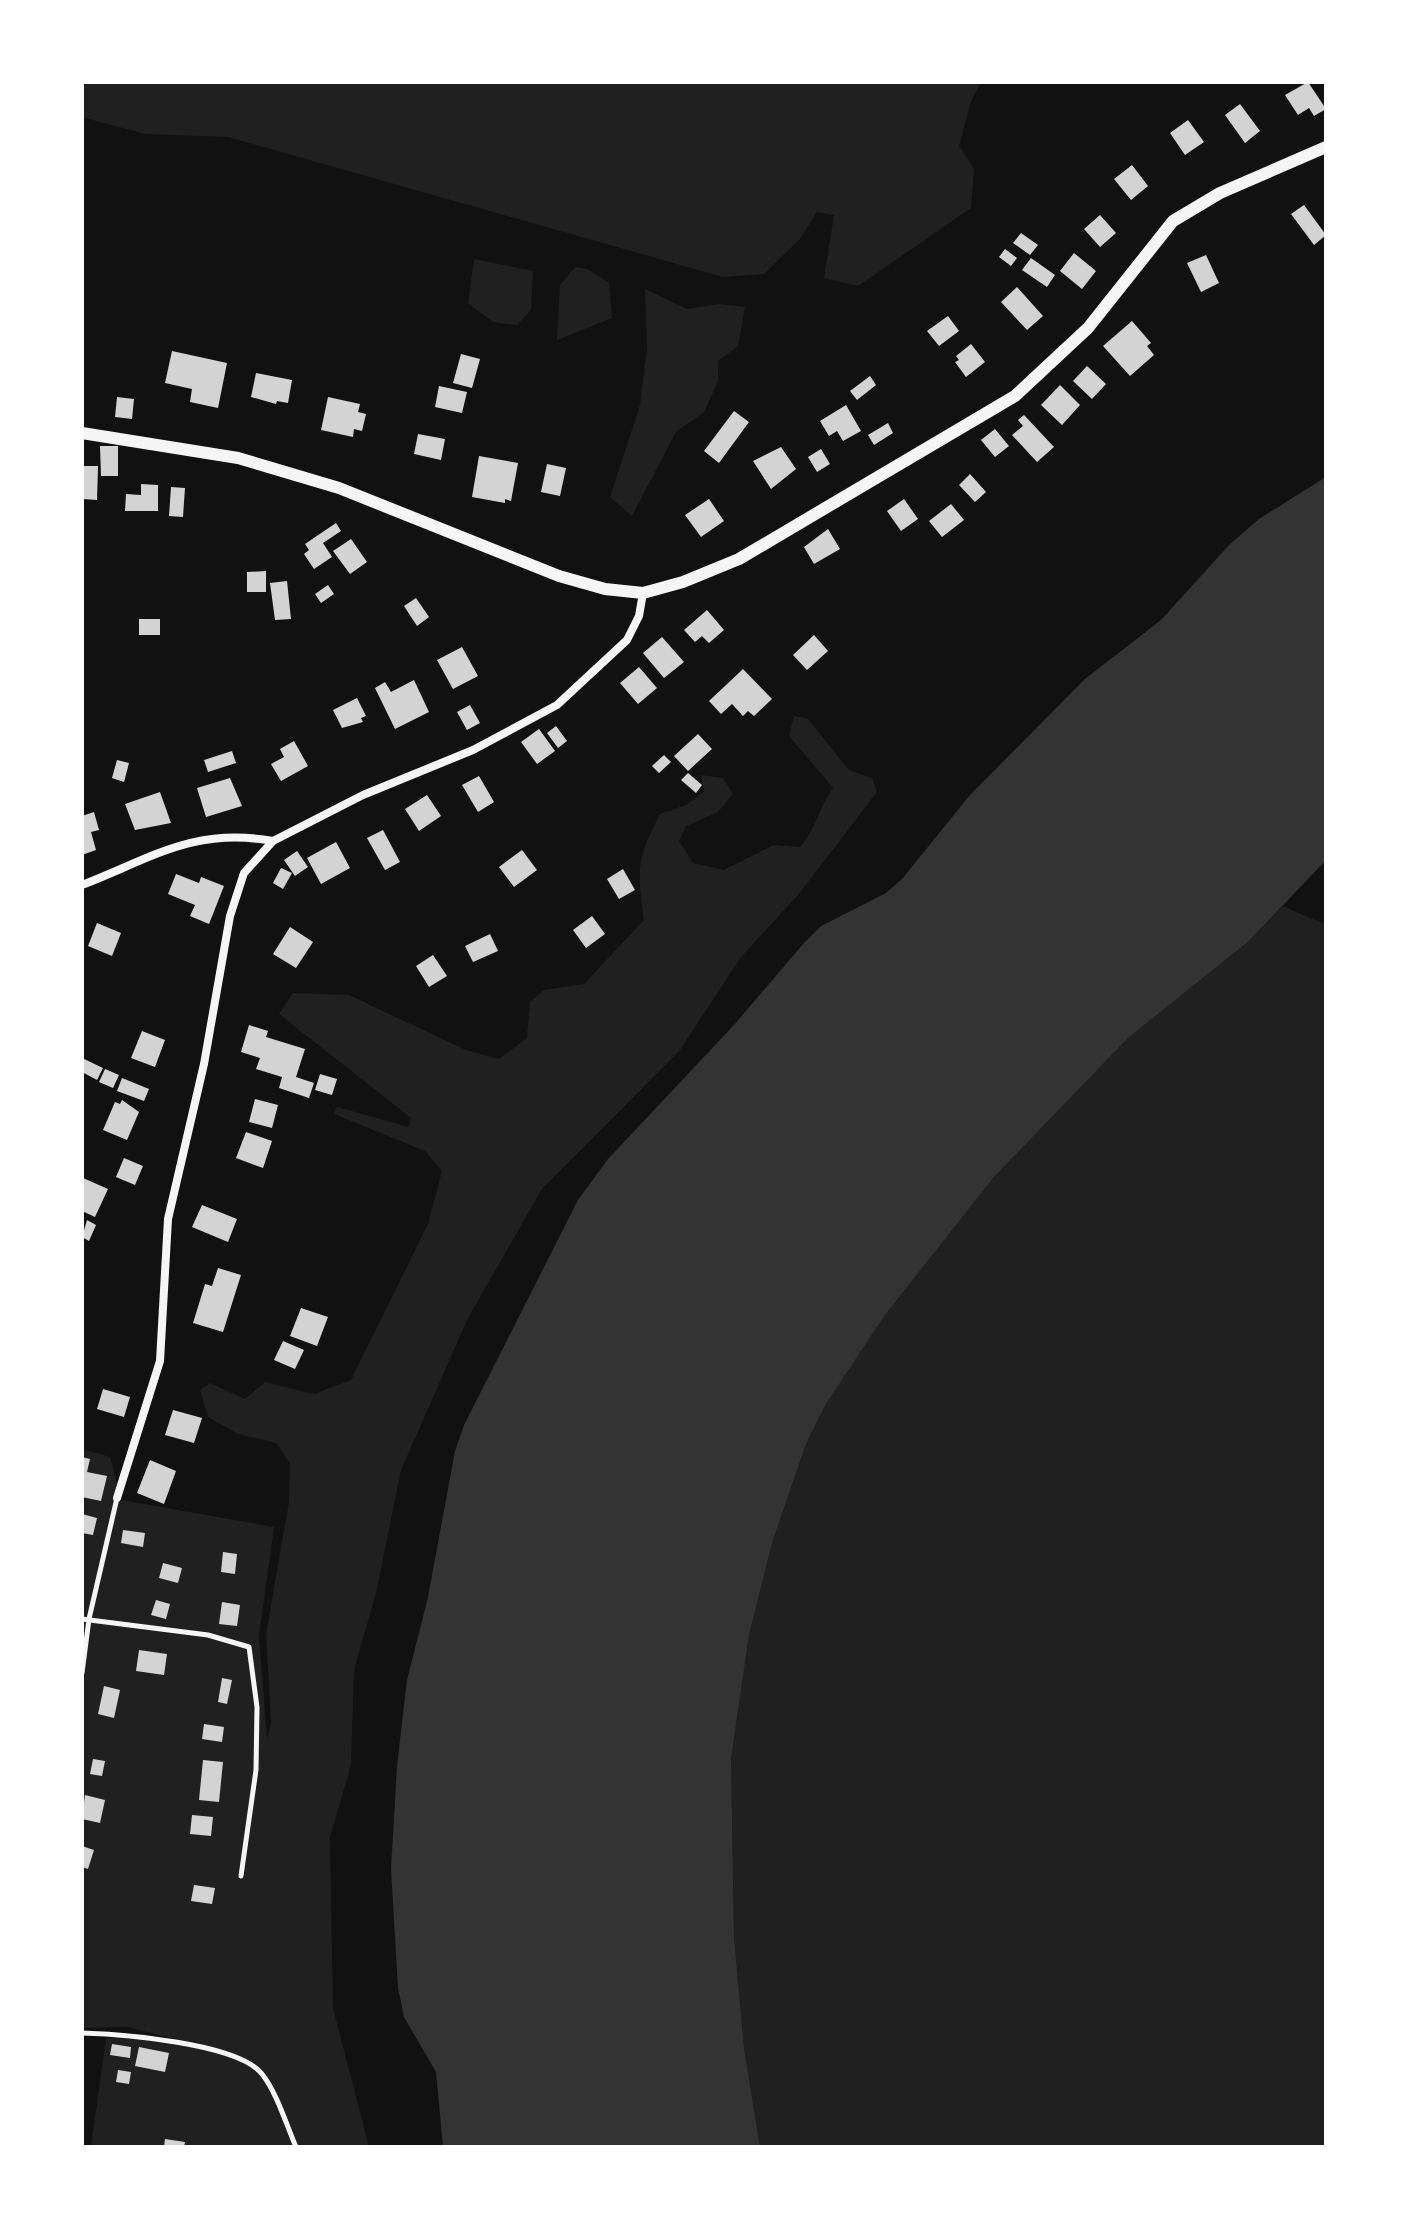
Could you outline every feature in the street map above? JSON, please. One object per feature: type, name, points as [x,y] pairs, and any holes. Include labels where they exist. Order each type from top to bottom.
[{"type":"street","points":[[82,433],[238,458],[339,488],[559,576],[605,589],[643,593],[683,582],[739,559],[1015,396],[1088,328],[1173,221],[1220,193],[1326,147]]},
{"type":"street","points":[[117,1498],[160,1361],[168,1219],[204,1064],[230,916],[244,873],[273,841],[363,795],[473,750],[557,705],[627,640],[639,616],[643,593]]},
{"type":"street","points":[[82,885],[129,863],[195,841],[237,835],[273,841]]},
{"type":"lane","points":[[82,1673],[86,1619],[117,1498]]},
{"type":"lane","points":[[86,1619],[208,1635],[249,1647],[257,1707],[256,1770],[241,1876]]},
{"type":"lane","points":[[82,2033],[113,2034],[206,2048],[250,2063],[262,2074],[296,2147]]},
{"type":"shaded area","points":[[82,82],[981,82],[971,101],[959,146],[974,169],[971,208],[858,286],[824,278],[834,215],[817,212],[800,239],[764,274],[723,277],[228,137],[145,134],[82,117]]},
{"type":"shaded area","points":[[474,259],[533,271],[531,310],[517,325],[493,322],[468,303]]},
{"type":"shaded area","points":[[575,267],[588,269],[609,283],[612,318],[557,340],[560,285]]},
{"type":"shaded area","points":[[645,289],[687,309],[719,304],[745,307],[738,346],[718,361],[718,381],[704,412],[676,432],[632,516],[610,497],[640,405],[647,348]]},
{"type":"shaded area","points":[[1326,477],[1326,860],[1249,941],[1128,1038],[994,1177],[885,1315],[826,1404],[806,1444],[772,1543],[749,1635],[731,1759],[734,1937],[744,2048],[760,2147],[443,2147],[436,2072],[404,2017],[398,1988],[391,1869],[397,1766],[407,1680],[428,1597],[455,1451],[464,1425],[578,1200],[608,1159],[734,1025],[821,926],[886,893],[902,879],[970,795],[1085,679],[1161,620],[1230,544],[1259,519]]},
{"type":"shaded area","points":[[794,716],[808,719],[849,770],[872,778],[877,792],[798,895],[741,957],[680,1050],[542,1189],[468,1318],[401,1470],[376,1593],[354,1670],[351,1765],[330,1837],[333,2008],[369,2147],[91,2147],[106,2038],[179,2040],[128,2027],[82,2028],[82,1449],[110,1457],[121,1500],[274,1527],[259,1636],[267,1739],[271,1723],[266,1634],[289,1502],[290,1463],[276,1443],[238,1434],[208,1417],[200,1390],[210,1383],[245,1399],[265,1382],[314,1394],[351,1380],[428,1224],[442,1171],[425,1151],[334,1114],[337,1107],[409,1127],[411,1118],[279,1014],[293,993],[349,995],[466,1050],[499,1059],[527,1038],[530,1002],[544,990],[584,984],[644,920],[640,866],[646,843],[660,814],[686,805],[704,792],[701,775],[723,778],[733,794],[718,812],[686,826],[679,841],[693,863],[724,870],[774,845],[800,847],[833,788],[789,736]]},
{"type":"shaded area","points":[[1283,906],[1326,925],[1326,2147],[760,2147],[744,2048],[734,1937],[731,1759],[749,1635],[772,1543],[806,1444],[826,1404],[885,1315],[994,1177],[1128,1038],[1249,941]]},
{"type":"building","points":[[1308,82],[1326,109],[1314,116],[1309,108],[1298,115],[1285,95]]},
{"type":"building","points":[[1240,104],[1260,131],[1245,143],[1225,115]]},
{"type":"building","points":[[1188,120],[1204,142],[1185,155],[1170,133]]},
{"type":"building","points":[[1132,165],[1148,186],[1131,200],[1114,179]]},
{"type":"building","points":[[1304,205],[1326,235],[1314,245],[1291,214]]},
{"type":"building","points":[[1100,215],[1116,233],[1100,247],[1084,229]]},
{"type":"building","points":[[1021,233],[1038,245],[1030,255],[1013,243]]},
{"type":"building","points":[[1005,249],[1017,258],[1011,266],[999,257]]},
{"type":"building","points":[[1074,253],[1096,271],[1082,289],[1060,271]]},
{"type":"building","points":[[1206,255],[1219,283],[1201,292],[1187,263]]},
{"type":"building","points":[[1031,258],[1055,275],[1047,287],[1022,270]]},
{"type":"building","points":[[1017,287],[1043,316],[1027,330],[1001,302]]},
{"type":"building","points":[[948,316],[959,331],[939,346],[927,331]]},
{"type":"building","points":[[1132,321],[1151,343],[1147,346],[1154,355],[1130,376],[1103,346]]},
{"type":"building","points":[[971,344],[985,362],[966,377],[955,362],[959,360],[956,356]]},
{"type":"building","points":[[172,351],[227,363],[218,408],[190,402],[192,389],[165,383]]},
{"type":"building","points":[[461,354],[480,359],[472,388],[453,383]]},
{"type":"building","points":[[1087,366],[1106,384],[1092,399],[1073,381]]},
{"type":"building","points":[[256,373],[292,380],[288,403],[277,401],[276,404],[251,397]]},
{"type":"building","points":[[870,376],[876,385],[857,400],[850,391]]},
{"type":"building","points":[[1060,385],[1080,405],[1062,425],[1041,405]]},
{"type":"building","points":[[439,386],[467,392],[462,413],[435,407]]},
{"type":"building","points":[[117,397],[134,399],[132,419],[115,417]]},
{"type":"building","points":[[328,397],[360,404],[358,412],[366,414],[362,431],[354,429],[353,437],[321,430]]},
{"type":"building","points":[[846,405],[861,431],[843,441],[837,431],[829,436],[820,421]]},
{"type":"building","points":[[734,411],[749,422],[719,463],[704,451]]},
{"type":"building","points":[[1024,415],[1054,447],[1037,462],[1012,435],[1023,426],[1018,420]]},
{"type":"building","points":[[888,423],[893,433],[874,445],[868,435]]},
{"type":"building","points":[[995,429],[1009,446],[995,457],[981,440]]},
{"type":"building","points":[[418,434],[445,439],[441,460],[414,454]]},
{"type":"building","points":[[100,446],[118,446],[118,476],[101,476]]},
{"type":"building","points":[[781,447],[796,469],[771,489],[753,461]]},
{"type":"building","points":[[821,449],[830,464],[817,472],[808,457]]},
{"type":"building","points":[[479,456],[518,463],[511,501],[505,499],[505,503],[472,497]]},
{"type":"building","points":[[547,464],[566,468],[560,496],[541,492]]},
{"type":"building","points":[[83,466],[98,466],[97,500],[83,499]]},
{"type":"building","points":[[970,474],[986,492],[975,502],[959,485]]},
{"type":"building","points":[[141,484],[158,485],[158,511],[125,511],[126,494],[141,495]]},
{"type":"building","points":[[171,487],[185,488],[183,517],[169,516]]},
{"type":"building","points":[[709,499],[724,521],[701,537],[685,515]]},
{"type":"building","points":[[904,499],[918,519],[901,531],[887,511]]},
{"type":"building","points":[[951,504],[964,520],[942,537],[929,521]]},
{"type":"building","points":[[336,523],[341,531],[323,543],[332,557],[314,569],[304,554],[309,550],[305,544]]},
{"type":"building","points":[[828,529],[840,549],[814,564],[804,547]]},
{"type":"building","points":[[351,539],[367,562],[350,574],[333,551]]},
{"type":"building","points":[[266,571],[266,592],[247,592],[247,572]]},
{"type":"building","points":[[287,581],[291,619],[275,620],[270,583]]},
{"type":"building","points":[[328,585],[334,594],[321,603],[315,594]]},
{"type":"building","points":[[416,598],[429,617],[417,626],[404,606]]},
{"type":"building","points":[[707,610],[724,630],[709,643],[702,636],[695,642],[684,630]]},
{"type":"building","points":[[139,619],[160,619],[160,635],[139,635]]},
{"type":"building","points":[[814,635],[828,651],[807,670],[793,655]]},
{"type":"building","points":[[662,637],[684,662],[664,678],[643,653]]},
{"type":"building","points":[[462,647],[478,676],[453,689],[437,660]]},
{"type":"building","points":[[639,667],[657,688],[638,704],[620,683]]},
{"type":"building","points":[[743,669],[772,699],[754,716],[748,711],[743,716],[732,704],[721,714],[709,701]]},
{"type":"building","points":[[414,680],[429,712],[395,729],[375,688],[385,682],[391,692]]},
{"type":"building","points":[[357,698],[366,716],[361,718],[363,722],[342,728],[333,710]]},
{"type":"building","points":[[470,705],[480,723],[467,730],[457,712]]},
{"type":"building","points":[[556,726],[567,741],[558,748],[547,733]]},
{"type":"building","points":[[539,729],[555,751],[537,764],[521,742]]},
{"type":"building","points":[[698,734],[712,749],[688,771],[674,756]]},
{"type":"building","points":[[294,741],[308,766],[281,781],[271,764],[284,757],[280,749]]},
{"type":"building","points":[[232,751],[236,763],[208,772],[204,760]]},
{"type":"building","points":[[664,755],[671,762],[659,773],[652,766]]},
{"type":"building","points":[[117,760],[129,763],[124,782],[112,778]]},
{"type":"building","points":[[688,773],[702,785],[696,793],[681,780]]},
{"type":"building","points":[[479,776],[494,802],[478,812],[462,785]]},
{"type":"building","points":[[230,778],[242,806],[206,817],[197,788]]},
{"type":"building","points":[[160,792],[171,823],[135,830],[125,804]]},
{"type":"building","points":[[427,795],[441,816],[419,831],[405,809]]},
{"type":"building","points":[[94,812],[99,830],[91,832],[96,850],[82,855],[82,816]]},
{"type":"building","points":[[383,830],[400,862],[385,870],[367,838]]},
{"type":"building","points":[[336,842],[350,868],[321,884],[307,858]]},
{"type":"building","points":[[522,850],[537,870],[514,887],[499,867]]},
{"type":"building","points":[[297,851],[308,867],[295,876],[284,860]]},
{"type":"building","points":[[281,868],[292,873],[283,889],[273,883]]},
{"type":"building","points":[[623,869],[635,890],[619,899],[607,879]]},
{"type":"building","points":[[176,874],[199,883],[201,877],[224,886],[209,924],[190,916],[195,905],[168,894]]},
{"type":"building","points":[[592,916],[605,934],[586,948],[573,930]]},
{"type":"building","points":[[97,923],[121,933],[112,956],[88,946]]},
{"type":"building","points":[[290,927],[313,942],[296,968],[273,954]]},
{"type":"building","points":[[490,934],[498,951],[473,962],[465,946]]},
{"type":"building","points":[[433,955],[447,976],[429,987],[416,966]]},
{"type":"building","points":[[249,1025],[268,1031],[266,1037],[305,1049],[296,1077],[314,1083],[309,1098],[279,1088],[282,1077],[256,1069],[260,1058],[241,1052]]},
{"type":"building","points":[[142,1031],[165,1040],[155,1067],[131,1058]]},
{"type":"building","points":[[82,1058],[103,1068],[97,1080],[82,1072]]},
{"type":"building","points":[[105,1069],[119,1075],[113,1088],[99,1082]]},
{"type":"building","points":[[320,1074],[337,1079],[332,1095],[315,1090]]},
{"type":"building","points":[[122,1078],[149,1089],[144,1101],[117,1091]]},
{"type":"building","points":[[255,1099],[278,1105],[272,1128],[249,1122]]},
{"type":"building","points":[[122,1100],[139,1112],[127,1140],[103,1130],[115,1102],[120,1104]]},
{"type":"building","points":[[246,1132],[272,1141],[263,1168],[236,1158]]},
{"type":"building","points":[[124,1158],[143,1166],[135,1185],[116,1177]]},
{"type":"building","points":[[83,1178],[108,1189],[95,1217],[82,1211]]},
{"type":"building","points":[[202,1205],[237,1219],[228,1242],[192,1227]]},
{"type":"building","points":[[87,1220],[96,1225],[89,1241],[82,1237]]},
{"type":"building","points":[[218,1268],[241,1275],[223,1332],[193,1323],[205,1284],[212,1286]]},
{"type":"building","points":[[301,1308],[328,1317],[317,1346],[290,1336]]},
{"type":"building","points":[[283,1341],[304,1350],[295,1369],[274,1360]]},
{"type":"building","points":[[103,1389],[130,1397],[124,1417],[97,1409]]},
{"type":"building","points":[[173,1410],[202,1418],[194,1443],[165,1435]]},
{"type":"building","points":[[82,1457],[90,1459],[87,1472],[107,1476],[101,1501],[82,1497]]},
{"type":"building","points":[[150,1460],[176,1471],[164,1504],[137,1493]]},
{"type":"building","points":[[82,1514],[97,1518],[93,1535],[82,1533]]},
{"type":"building","points":[[123,1530],[145,1533],[143,1547],[121,1543]]},
{"type":"building","points":[[223,1552],[237,1554],[235,1574],[221,1572]]},
{"type":"building","points":[[163,1563],[182,1568],[178,1583],[159,1578]]},
{"type":"building","points":[[156,1600],[170,1604],[166,1619],[151,1615]]},
{"type":"building","points":[[222,1602],[240,1605],[237,1626],[219,1624]]},
{"type":"building","points":[[139,1650],[167,1654],[164,1675],[136,1671]]},
{"type":"building","points":[[222,1678],[232,1680],[227,1704],[218,1702]]},
{"type":"building","points":[[104,1686],[120,1690],[114,1718],[98,1714]]},
{"type":"building","points":[[204,1724],[224,1727],[222,1742],[202,1739]]},
{"type":"building","points":[[93,1759],[105,1761],[102,1776],[90,1774]]},
{"type":"building","points":[[203,1760],[223,1762],[219,1802],[199,1800]]},
{"type":"building","points":[[85,1795],[105,1800],[100,1823],[82,1819]]},
{"type":"building","points":[[192,1815],[213,1817],[211,1836],[190,1834]]},
{"type":"building","points":[[82,1846],[94,1850],[88,1869],[82,1867]]},
{"type":"building","points":[[194,1885],[215,1888],[212,1904],[191,1901]]},
{"type":"building","points":[[112,2044],[131,2047],[130,2058],[110,2055]]},
{"type":"building","points":[[139,2047],[169,2053],[165,2072],[135,2066]]},
{"type":"building","points":[[118,2070],[131,2072],[129,2084],[116,2082]]},
{"type":"building","points":[[165,2139],[185,2142],[184,2147],[164,2147]]}]
